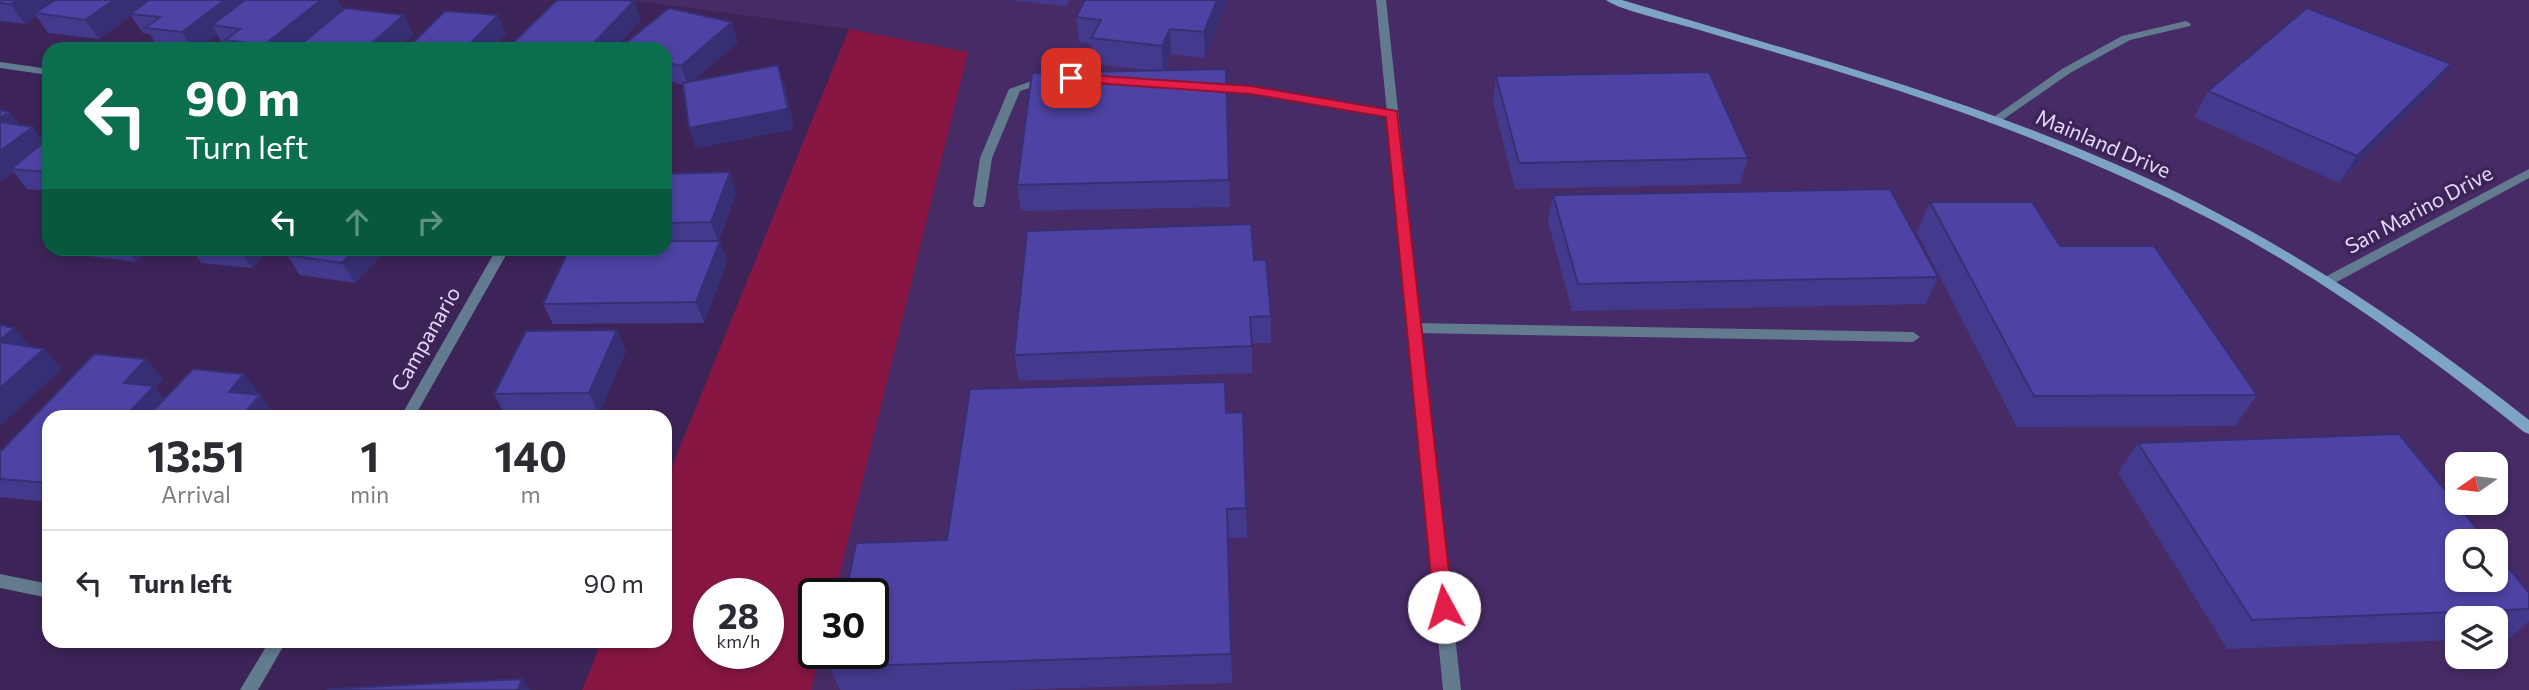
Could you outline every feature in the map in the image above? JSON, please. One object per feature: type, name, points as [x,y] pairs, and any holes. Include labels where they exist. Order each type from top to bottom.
[{"type":"main road","name":"Mainland Drive","points":[[1611,0],[1994,121],[2109,165],[2194,205],[2373,309],[2460,372],[2529,428]]},
{"type":"street","points":[[1381,0],[1452,690]]},
{"type":"street","points":[[1994,121],[2066,71],[2126,38],[2186,24]]},
{"type":"street","points":[[0,65],[42,71]]},
{"type":"street","points":[[979,204],[986,158],[1015,89],[1043,79],[1057,79]]},
{"type":"street","points":[[1190,85],[1251,90],[1393,114]]},
{"type":"street","name":"San Marino Drive","points":[[2328,281],[2529,173]]},
{"type":"street","name":"Campanario","points":[[411,410],[499,256]]},
{"type":"street","points":[[1415,328],[1913,337]]},
{"type":"street","points":[[0,581],[42,590]]},
{"type":"street","points":[[249,690],[273,648]]},
{"type":"shaded area","points":[[628,0],[2529,0],[2529,690],[790,690],[804,669],[889,669],[889,578],[821,578],[968,52],[849,29]]},
{"type":"shaded area","points":[[849,29],[968,52],[839,578],[798,578],[798,669],[816,669],[811,690],[582,690],[599,648],[672,648],[672,467]]},
{"type":"building","points":[[0,0],[17,0],[11,4],[0,3]]},
{"type":"building","points":[[55,0],[114,0],[85,20],[35,13]]},
{"type":"building","points":[[149,0],[225,0],[182,32],[145,28],[160,17],[130,14]]},
{"type":"building","points":[[245,0],[321,0],[268,42],[225,40],[240,29],[212,25]]},
{"type":"building","points":[[557,0],[634,1],[595,42],[514,42]]},
{"type":"building","points":[[1085,0],[1217,0],[1204,32],[1170,29],[1162,46],[1091,38],[1101,20],[1076,17]]},
{"type":"building","points":[[345,8],[404,15],[373,42],[304,42]]},
{"type":"building","points":[[669,8],[732,22],[681,66],[672,64],[672,42],[627,42]]},
{"type":"building","points":[[2307,8],[2451,64],[2357,156],[2208,91]]},
{"type":"building","points":[[445,11],[498,15],[472,42],[414,42]]},
{"type":"building","points":[[778,65],[788,109],[689,128],[683,83]]},
{"type":"building","points":[[1226,69],[1229,180],[1017,185],[1032,73]]},
{"type":"building","points":[[1709,72],[1748,158],[1519,163],[1496,76]]},
{"type":"building","points":[[0,110],[9,112],[0,118]]},
{"type":"building","points":[[0,122],[33,127],[0,151]]},
{"type":"building","points":[[42,144],[42,171],[11,169]]},
{"type":"building","points":[[730,172],[711,222],[672,223],[672,174]]},
{"type":"building","points":[[1890,189],[1938,277],[1578,284],[1553,195]]},
{"type":"building","points":[[1930,202],[2032,202],[2060,246],[2154,246],[2257,395],[2034,396]]},
{"type":"building","points":[[1251,224],[1254,260],[1266,260],[1271,316],[1250,317],[1252,346],[1014,355],[1027,231]]},
{"type":"building","points":[[672,241],[720,241],[696,302],[543,304],[566,256],[672,256]]},
{"type":"building","points":[[294,256],[349,256],[342,263]]},
{"type":"building","points":[[0,325],[14,328],[0,340]]},
{"type":"building","points":[[617,330],[589,393],[494,394],[526,331]]},
{"type":"building","points":[[0,342],[44,349],[0,388]]},
{"type":"building","points":[[94,354],[146,359],[124,383],[154,386],[132,410],[42,410],[42,482],[0,479],[0,452]]},
{"type":"building","points":[[193,369],[244,374],[229,392],[260,395],[247,410],[154,410]]},
{"type":"building","points":[[1225,382],[1226,413],[1243,412],[1246,508],[1227,509],[1231,654],[889,665],[889,578],[849,578],[856,543],[947,540],[970,389]]},
{"type":"building","points":[[2399,434],[2445,490],[2445,515],[2466,515],[2477,529],[2445,529],[2445,592],[2508,592],[2508,567],[2529,593],[2529,609],[2508,610],[2508,606],[2445,606],[2445,612],[2252,620],[2138,443]]},
{"type":"building","points":[[522,679],[518,690],[328,690],[329,689]]},
{"type":"route","points":[[1071,78],[1166,82],[1251,90],[1393,114],[1444,607]]}]
